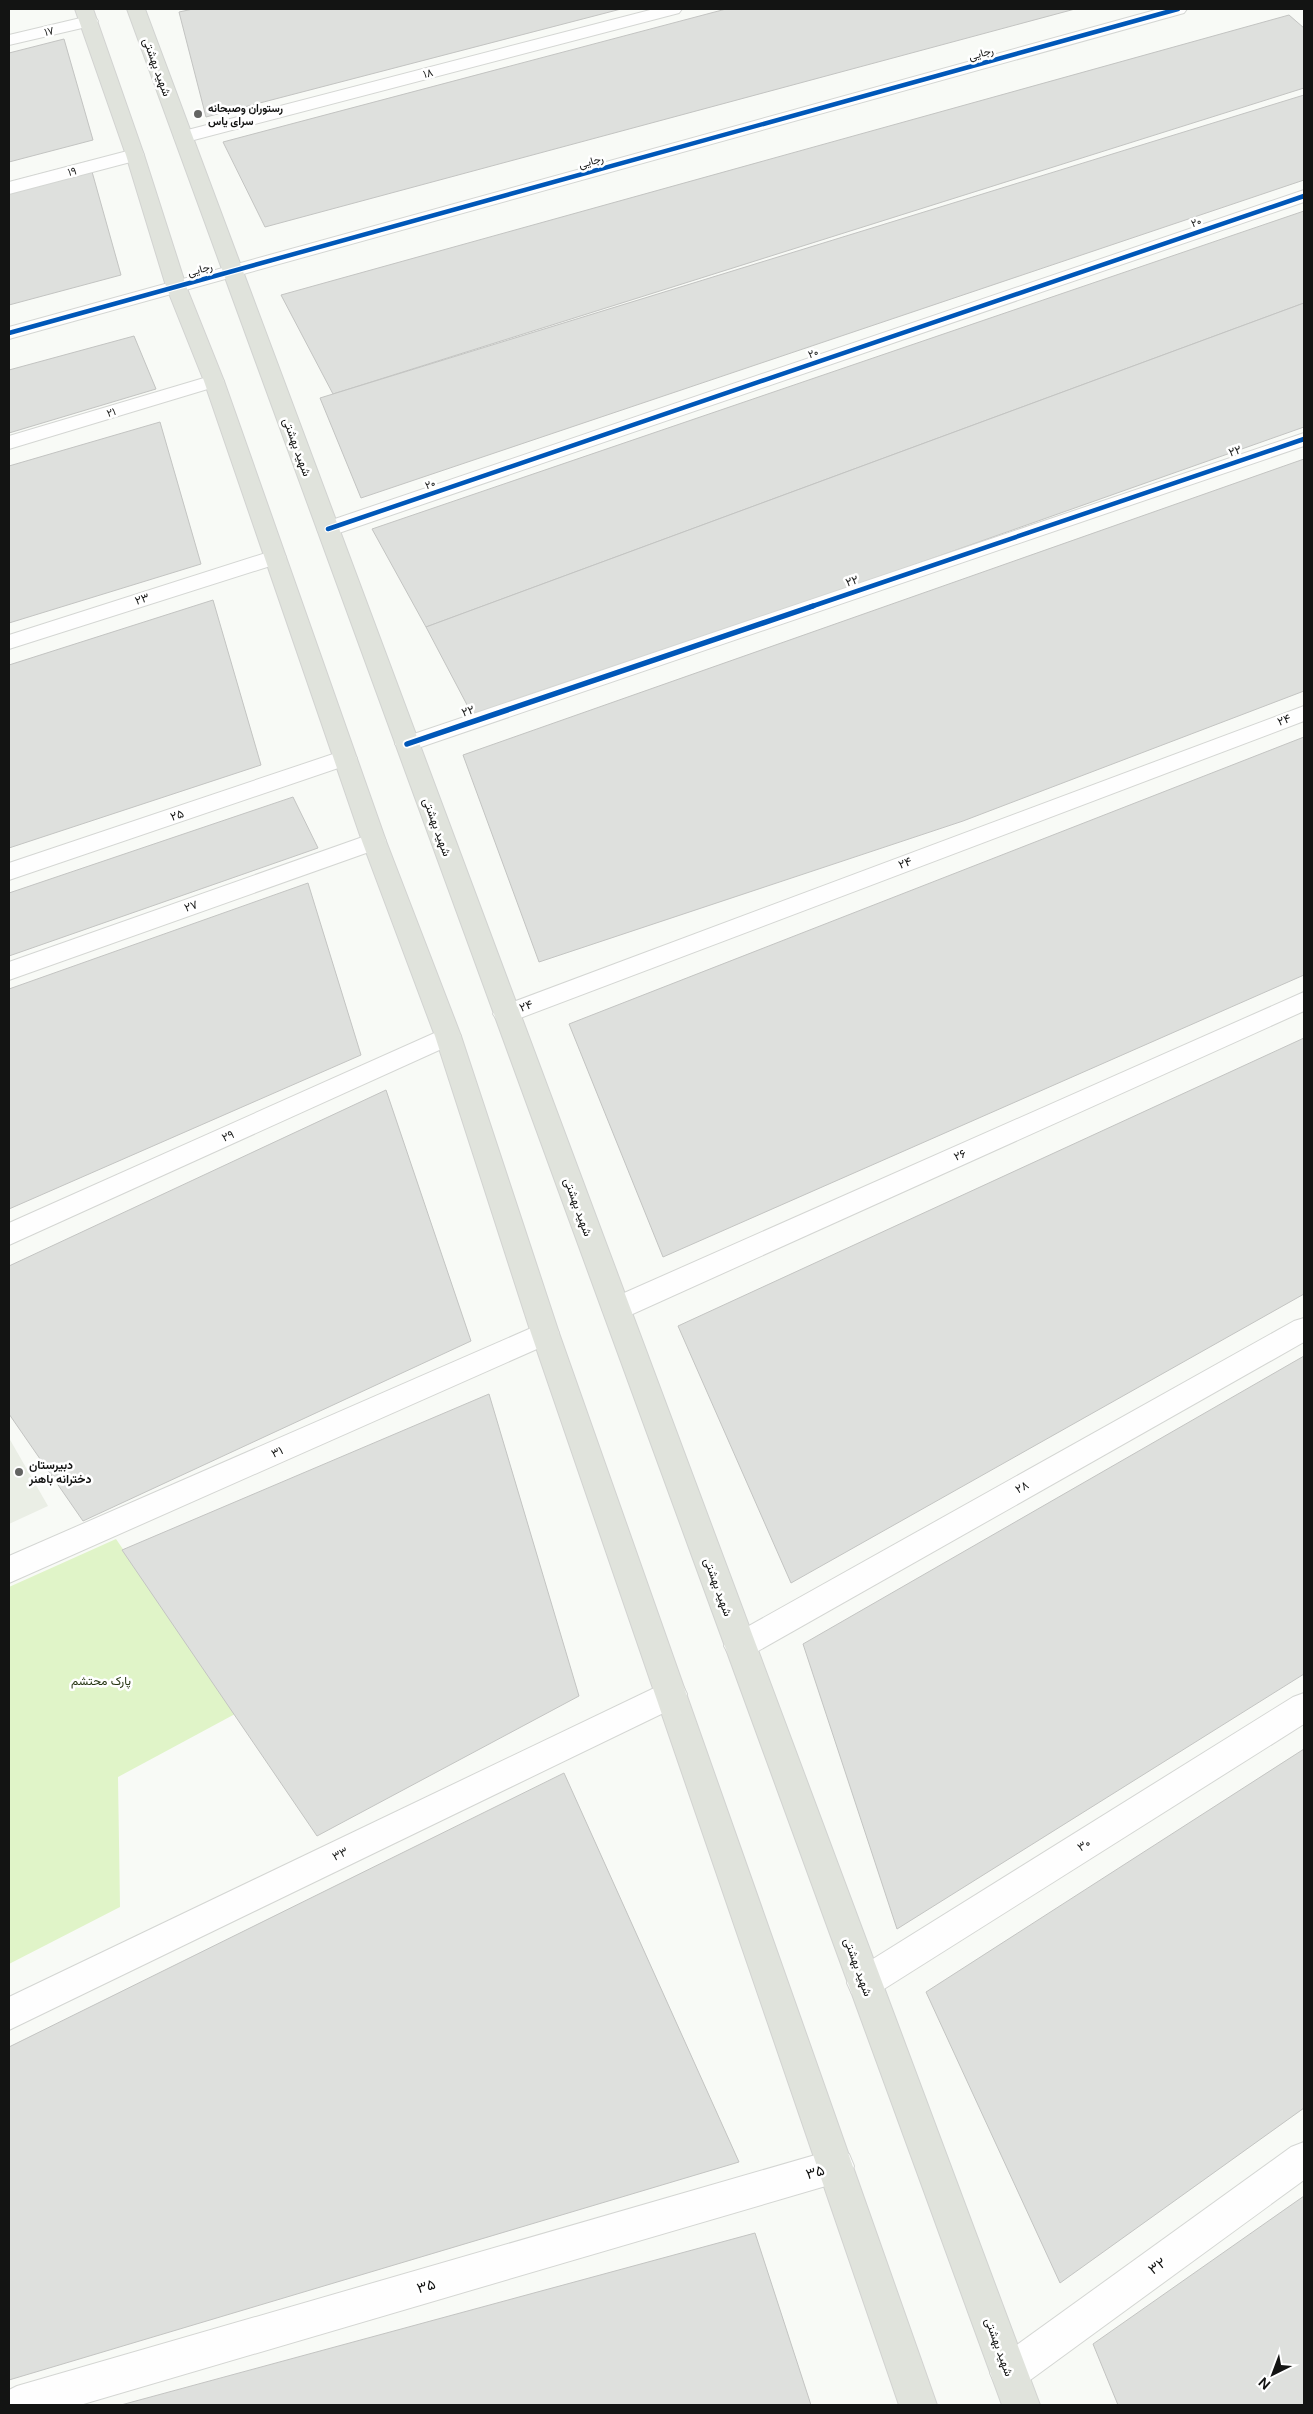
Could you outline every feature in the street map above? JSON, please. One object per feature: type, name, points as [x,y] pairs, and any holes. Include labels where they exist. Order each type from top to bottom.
[{"type":"main road","name":"شهید بهشتی","points":[[138,9],[183,137],[506,1014],[1021,2405]]},
{"type":"main road","points":[[87,15],[135,155],[176,286],[214,381],[374,841],[448,1036],[545,1333],[918,2405]]},
{"type":"street","name":"۱۸","points":[[183,137],[673,9]]},
{"type":"street","name":"رجایی","points":[[9,333],[1178,9]]},
{"type":"street","name":"۱۷","points":[[9,40],[87,15]]},
{"type":"street","name":"۱۹","points":[[9,188],[135,155]]},
{"type":"street","name":"۲۰","points":[[328,529],[1304,196]]},
{"type":"street","name":"۲۱","points":[[9,443],[214,381]]},
{"type":"street","name":"۲۲","points":[[407,744],[1304,439]]},
{"type":"street","name":"۲۳","points":[[9,642],[275,556]]},
{"type":"street","name":"۲۴","points":[[506,1014],[1304,713]]},
{"type":"street","name":"۲۵","points":[[9,872],[345,758]]},
{"type":"street","name":"۲۷","points":[[9,971],[374,841]]},
{"type":"street","name":"۲۶","points":[[616,1309],[1304,1001]]},
{"type":"street","name":"۲۹","points":[[9,1235],[448,1036]]},
{"type":"street","name":"۲۸","points":[[740,1646],[1304,1329]]},
{"type":"street","name":"۳۱","points":[[9,1570],[545,1333]]},
{"type":"street","name":"۳۳","points":[[9,2014],[671,1694]]},
{"type":"street","name":"۳۰","points":[[864,1983],[1304,1707]]},
{"type":"street","name":"۳۲","points":[[1009,2373],[1304,2159]]},
{"type":"street","name":"۳۵","points":[[17,2405],[836,2166]]},
{"type":"shaded area","name":"دبیرستان دخترانه باهنر","points":[[9,1438],[48,1506],[9,1524]]},
{"type":"green space","name":"پارک محتشم","points":[[116,1539],[235,1714],[118,1777],[120,1907],[9,1964],[9,1587]]},
{"type":"building","points":[[193,9],[621,9],[206,117],[179,12]]},
{"type":"building","points":[[726,9],[1075,9],[265,227],[223,142]]},
{"type":"building","points":[[1289,15],[1304,28],[1304,88],[333,394],[281,295]]},
{"type":"building","points":[[64,39],[93,140],[9,162],[9,53]]},
{"type":"building","points":[[1304,95],[1304,180],[361,498],[320,398]]},
{"type":"building","points":[[89,161],[121,275],[9,305],[9,182]]},
{"type":"building","points":[[1304,211],[1304,303],[426,627],[372,529]]},
{"type":"building","points":[[1304,303],[1304,427],[475,720],[426,627]]},
{"type":"building","points":[[134,336],[156,389],[9,433],[9,370]]},
{"type":"building","points":[[160,422],[201,564],[9,623],[9,466]]},
{"type":"building","points":[[1304,459],[1304,691],[963,821],[539,962],[463,755]]},
{"type":"building","points":[[213,600],[261,765],[9,848],[9,665]]},
{"type":"building","points":[[1304,737],[1304,975],[663,1257],[569,1024]]},
{"type":"building","points":[[293,797],[318,848],[9,956],[9,893]]},
{"type":"building","points":[[308,883],[361,1055],[9,1209],[9,989]]},
{"type":"building","points":[[1304,1038],[1304,1294],[791,1583],[678,1326]]},
{"type":"building","points":[[386,1090],[471,1341],[83,1521],[9,1414],[9,1266]]},
{"type":"building","points":[[1304,1356],[1304,1674],[897,1929],[803,1644]]},
{"type":"building","points":[[489,1394],[579,1696],[317,1836],[122,1550]]},
{"type":"building","points":[[1304,1749],[1304,2108],[1060,2283],[926,1992]]},
{"type":"building","points":[[564,1773],[739,2162],[9,2380],[9,2047]]},
{"type":"building","points":[[1304,2196],[1304,2405],[1118,2405],[1093,2344]]},
{"type":"building","points":[[755,2233],[811,2405],[121,2405]]},
{"type":"cycle path","points":[[9,333],[1178,9]]},
{"type":"cycle path","points":[[328,529],[1304,196]]},
{"type":"cycle path","points":[[407,744],[1304,439]]},
{"type":"place","name":"رستوران وصبحانه سرای یاس","points":[[198,114]]},
{"type":"place","name":"دبیرستان دخترانه باهنر","points":[[19,1472]]}]
